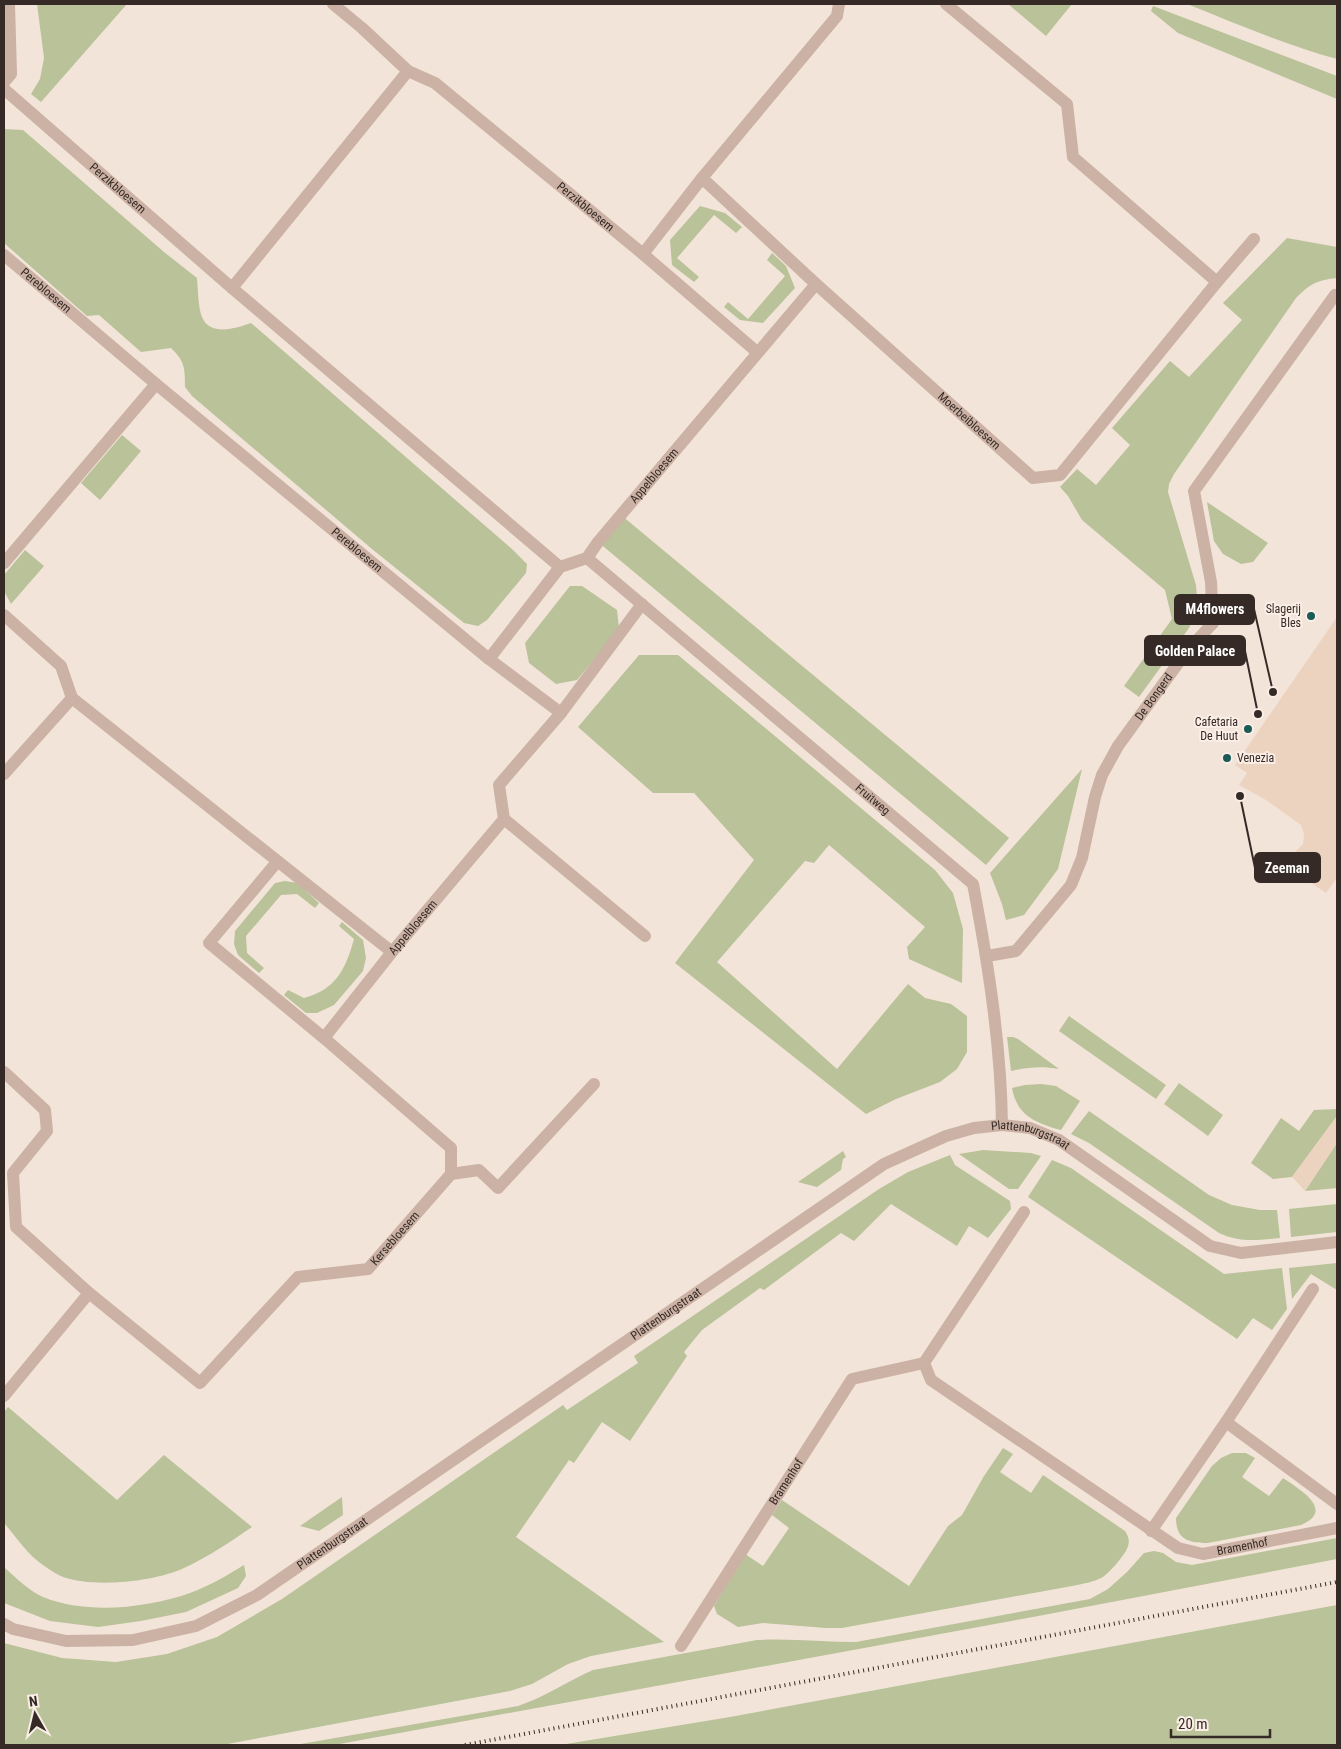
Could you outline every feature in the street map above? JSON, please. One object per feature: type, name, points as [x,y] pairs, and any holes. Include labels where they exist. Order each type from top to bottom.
[{"type":"street","points":[[4,82],[11,74],[9,4]]},
{"type":"street","name":"Perzikbloesem","points":[[333,4],[408,71],[435,83],[757,352]]},
{"type":"street","points":[[642,254],[702,178],[838,16],[839,4]]},
{"type":"street","points":[[946,4],[1067,104],[1073,157],[1217,282]]},
{"type":"street","points":[[232,288],[408,71]]},
{"type":"street","name":"Perzikbloesem","points":[[4,89],[232,288],[560,567]]},
{"type":"street","name":"Moerbeibloesem","points":[[702,178],[816,284],[1033,478],[1060,475],[1217,282],[1254,240]]},
{"type":"street","name":"Perebloesem","points":[[4,255],[156,384],[489,659],[561,713]]},
{"type":"street","name":"Appelbloesem","points":[[587,558],[598,542],[816,284]]},
{"type":"street","name":"De Bongerd","points":[[987,956],[1016,951],[1071,885],[1082,858],[1095,797],[1102,775],[1118,746],[1187,651],[1213,623],[1211,582],[1194,491],[1335,295],[1337,296]]},
{"type":"street","points":[[4,563],[156,384]]},
{"type":"street","points":[[489,659],[560,567],[587,558]]},
{"type":"street","name":"Fruitweg","points":[[587,558],[973,884],[987,956],[1002,1081],[1002,1125]]},
{"type":"street","points":[[642,604],[561,713],[499,784],[504,819],[645,936]]},
{"type":"street","points":[[4,616],[61,666],[72,698],[392,952]]},
{"type":"street","points":[[4,774],[72,698]]},
{"type":"street","name":"Appelbloesem","points":[[324,1038],[392,952],[504,819]]},
{"type":"street","points":[[277,862],[209,943],[324,1038],[451,1148],[451,1174],[479,1170],[498,1188],[594,1084]]},
{"type":"street","name":"Kersebloesem","points":[[4,1072],[45,1110],[47,1131],[13,1173],[16,1226],[89,1293],[200,1384],[298,1277],[368,1269],[451,1174]]},
{"type":"street","name":"Plattenburgstraat","points":[[4,1624],[13,1629],[66,1641],[133,1640],[196,1626],[257,1595],[884,1164],[946,1136],[974,1128],[1002,1125],[1030,1128],[1059,1140],[1210,1246],[1241,1253],[1337,1242]]},
{"type":"street","points":[[924,1363],[1024,1212]]},
{"type":"street","points":[[1151,1531],[1226,1422],[1313,1289]]},
{"type":"street","points":[[4,1396],[89,1293]]},
{"type":"street","name":"Bramenhof","points":[[681,1646],[852,1379],[924,1363],[931,1380],[1178,1548],[1202,1554],[1337,1528]]},
{"type":"street","points":[[1226,1422],[1337,1504]]},
{"type":"green space","points":[[37,4],[127,4],[41,102],[31,94],[40,79],[44,58]]},
{"type":"green space","points":[[1008,4],[1072,4],[1046,36]]},
{"type":"green space","points":[[1187,4],[1337,4],[1337,59],[1280,41]]},
{"type":"green space","points":[[1153,6],[1337,76],[1337,99],[1178,33],[1151,11]]},
{"type":"green space","points":[[4,129],[23,130],[164,252],[197,278],[200,308],[206,323],[217,329],[231,329],[251,323],[527,564],[526,573],[487,620],[478,626],[464,623],[372,549],[192,396],[185,387],[182,361],[171,348],[141,352],[99,315],[87,316],[4,243]]},
{"type":"green space","points":[[700,206],[725,213],[742,227],[736,233],[714,215],[677,258],[699,277],[694,282],[672,265],[670,240]]},
{"type":"green space","points":[[1287,238],[1337,247],[1337,278],[1314,284],[1296,298],[1174,474],[1169,484],[1168,492],[1196,585],[1195,615],[1189,628],[1139,697],[1124,686],[1172,619],[1165,590],[1082,520],[1068,496],[1060,487],[1077,469],[1096,485],[1130,445],[1112,428],[1170,361],[1189,377],[1242,320],[1223,303]]},
{"type":"green space","points":[[772,253],[786,266],[795,288],[763,323],[740,320],[724,307],[728,302],[748,319],[785,276],[767,260]]},
{"type":"green space","points":[[122,435],[141,451],[100,500],[81,483]]},
{"type":"green space","points":[[1207,502],[1268,543],[1253,562],[1241,564],[1223,554],[1214,541]]},
{"type":"green space","points":[[621,515],[1009,838],[986,865],[598,542]]},
{"type":"green space","points":[[25,550],[44,566],[11,604],[4,591],[4,575]]},
{"type":"green space","points":[[570,586],[582,586],[617,610],[619,629],[577,680],[556,684],[529,663],[525,643]]},
{"type":"green space","points":[[639,655],[678,655],[935,870],[953,893],[963,929],[962,983],[909,959],[907,947],[925,927],[829,845],[814,863],[805,861],[717,962],[837,1069],[908,984],[925,998],[951,1004],[967,1016],[967,1052],[957,1069],[940,1082],[896,1099],[866,1114],[675,963],[754,860],[694,793],[653,793],[578,727]]},
{"type":"green space","points":[[1082,769],[1058,869],[1024,915],[1006,920],[990,873]]},
{"type":"green space","points":[[285,881],[297,883],[319,903],[315,908],[297,894],[281,895],[246,936],[247,953],[264,968],[259,973],[238,955],[234,944],[235,931],[275,883]]},
{"type":"green space","points":[[342,922],[363,940],[366,958],[363,971],[334,1005],[317,1013],[306,1013],[284,995],[288,990],[304,998],[324,989],[338,976],[347,959],[354,939],[339,926]]},
{"type":"green space","points":[[1069,1016],[1166,1085],[1156,1099],[1059,1031]]},
{"type":"green space","points":[[1007,1037],[1018,1039],[1059,1069],[1035,1067],[1011,1071]]},
{"type":"green space","points":[[1179,1083],[1223,1115],[1208,1136],[1164,1104]]},
{"type":"green space","points":[[1041,1084],[1056,1086],[1080,1101],[1061,1130],[1029,1117],[1018,1105],[1012,1088]]},
{"type":"green space","points":[[1337,1109],[1337,1116],[1292,1177],[1273,1179],[1251,1163],[1281,1118],[1299,1131],[1314,1110]]},
{"type":"green space","points":[[1089,1111],[1209,1195],[1232,1205],[1260,1210],[1277,1210],[1280,1238],[1242,1240],[1219,1233],[1089,1143],[1071,1134]]},
{"type":"green space","points":[[1337,1143],[1337,1188],[1305,1191]]},
{"type":"green space","points":[[983,1150],[1031,1153],[1041,1156],[1018,1189],[1009,1189],[959,1154]]},
{"type":"green space","points":[[843,1151],[846,1157],[843,1159],[841,1170],[817,1187],[798,1182]]},
{"type":"green space","points":[[950,1155],[955,1165],[1010,1201],[1011,1209],[988,1238],[969,1226],[957,1246],[891,1204],[854,1241],[841,1233],[764,1290],[760,1288],[702,1330],[684,1352],[687,1356],[630,1441],[602,1422],[574,1463],[569,1460],[516,1537],[664,1642],[591,1656],[568,1664],[532,1684],[510,1691],[222,1745],[4,1745],[4,1643],[62,1658],[116,1662],[167,1654],[217,1637],[282,1599],[563,1405],[567,1410],[638,1363],[634,1356],[879,1189],[908,1172]]},
{"type":"green space","points":[[1052,1160],[1071,1168],[1224,1274],[1282,1268],[1287,1309],[1272,1330],[1253,1318],[1237,1339],[1028,1197]]},
{"type":"green space","points":[[1337,1204],[1337,1232],[1291,1237],[1289,1209]]},
{"type":"green space","points":[[1337,1263],[1337,1290],[1311,1274],[1292,1299],[1289,1268]]},
{"type":"green space","points":[[8,1407],[117,1500],[164,1455],[252,1527],[193,1564],[157,1577],[107,1583],[76,1580],[60,1576],[32,1556],[4,1523],[4,1412]]},
{"type":"green space","points":[[1003,1448],[1013,1454],[1000,1472],[1031,1493],[1043,1475],[1125,1531],[1129,1540],[1127,1549],[1117,1563],[1103,1577],[1092,1582],[1072,1586],[842,1628],[763,1623],[738,1627],[717,1614],[714,1606],[745,1554],[763,1566],[789,1528],[772,1515],[782,1500],[909,1586],[948,1526],[962,1515],[984,1476]]},
{"type":"green space","points":[[1232,1453],[1246,1453],[1255,1458],[1242,1477],[1269,1496],[1283,1478],[1305,1494],[1315,1506],[1315,1513],[1311,1519],[1301,1525],[1208,1543],[1190,1541],[1181,1536],[1178,1531],[1176,1518],[1212,1466],[1221,1458]]},
{"type":"green space","points":[[342,1497],[343,1515],[319,1531],[300,1526]]},
{"type":"green space","points":[[1337,1538],[1337,1559],[1033,1617],[334,1745],[295,1745],[518,1706],[593,1670],[757,1640],[782,1639],[856,1642],[1090,1599],[1108,1589],[1144,1553],[1154,1551],[1163,1553],[1176,1562],[1192,1565]]},
{"type":"green space","points":[[244,1565],[246,1576],[238,1588],[186,1612],[141,1621],[98,1627],[50,1621],[4,1603],[4,1567],[27,1587],[43,1597],[60,1603],[98,1608],[136,1606],[190,1593]]},
{"type":"green space","points":[[1337,1605],[1337,1745],[560,1745],[730,1717]]},
{"type":"shaded area","points":[[1337,617],[1337,880],[1326,893],[1280,862],[1281,854],[1293,854],[1303,844],[1304,834],[1301,825],[1266,800],[1239,785],[1247,773],[1235,765]]},
{"type":"shaded area","points":[[1337,1116],[1337,1143],[1305,1191],[1292,1177]]},
{"type":"railway","points":[[465,1745],[1337,1582]]},
{"type":"place","name":"Slagerij Bles","points":[[1311,616]]},
{"type":"place","name":"M4flowers","points":[[1273,692]]},
{"type":"place","name":"Golden Palace","points":[[1258,714]]},
{"type":"place","name":"Cafetaria De Huut","points":[[1248,729]]},
{"type":"place","name":"Venezia","points":[[1227,758]]},
{"type":"place","name":"Zeeman","points":[[1240,796]]}]
